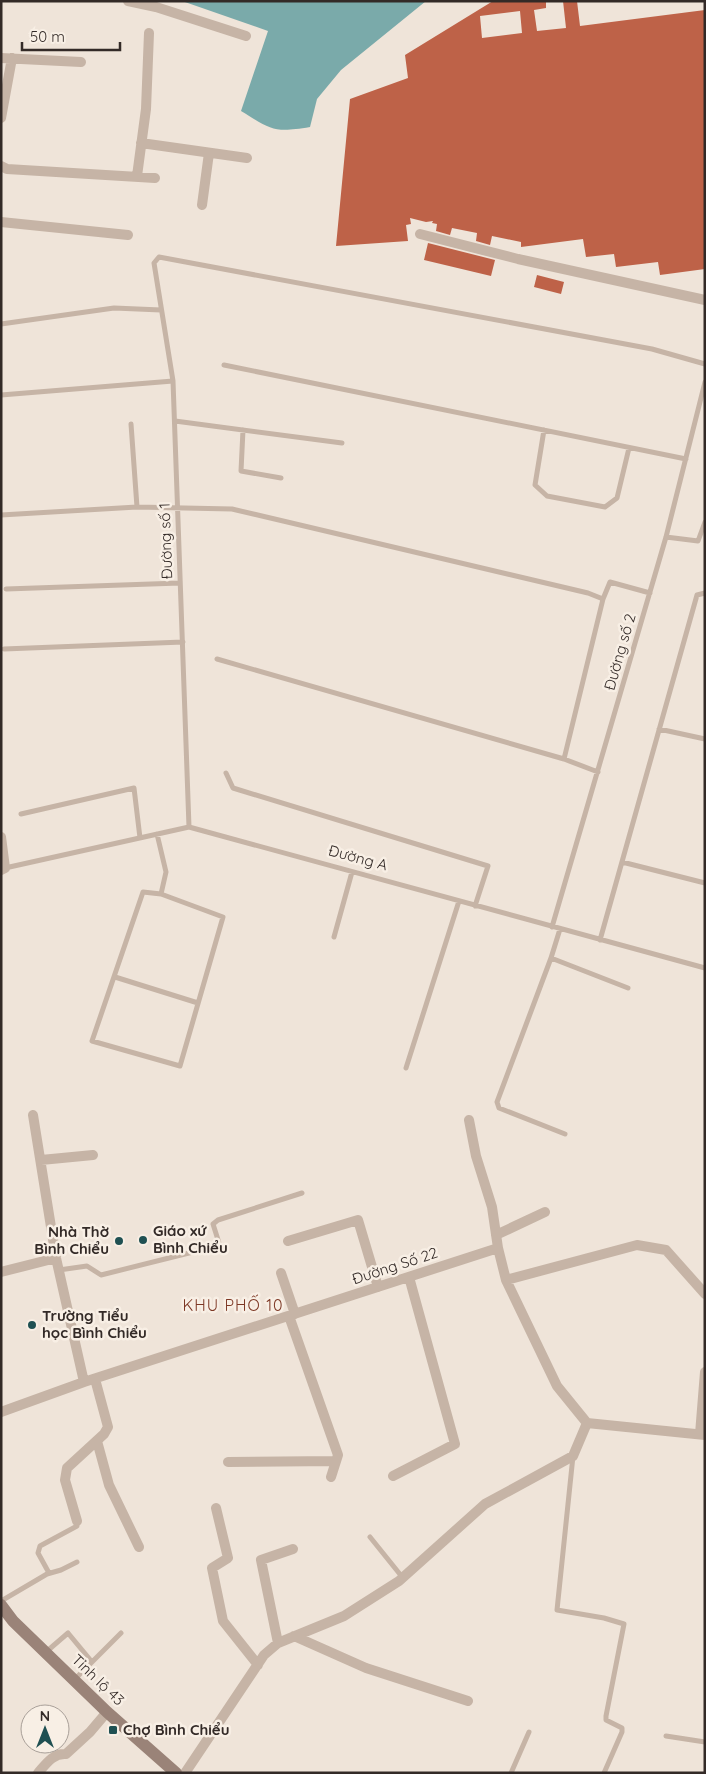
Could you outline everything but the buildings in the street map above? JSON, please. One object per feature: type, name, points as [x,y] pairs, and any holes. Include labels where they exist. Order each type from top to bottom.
[{"type":"main road","name":"Tỉnh lộ 43","points":[[1,1605],[14,1621],[107,1712],[176,1773]]},
{"type":"street","points":[[128,1],[156,7],[246,36]]},
{"type":"street","points":[[137,176],[146,109],[149,33]]},
{"type":"street","points":[[1,58],[81,62]]},
{"type":"street","points":[[1,118],[12,58]]},
{"type":"street","points":[[141,143],[247,158]]},
{"type":"street","points":[[202,205],[209,153]]},
{"type":"street","points":[[1,166],[7,169],[155,178]]},
{"type":"street","points":[[1,222],[128,235]]},
{"type":"street","points":[[420,234],[518,259],[705,300]]},
{"type":"street","points":[[1,837],[3,869]]},
{"type":"street","points":[[34,1115],[56,1258],[84,1382]]},
{"type":"street","points":[[469,1120],[476,1156],[492,1207],[498,1248],[506,1280],[557,1386],[587,1423],[702,1435],[705,1372]]},
{"type":"street","points":[[40,1160],[93,1155]]},
{"type":"street","points":[[496,1235],[545,1212]]},
{"type":"street","points":[[288,1241],[358,1220],[378,1287]]},
{"type":"street","points":[[506,1280],[637,1245],[666,1250],[705,1294]]},
{"type":"street","name":"Đường Số 22","points":[[1,1412],[84,1382],[498,1248]]},
{"type":"street","points":[[1,1272],[56,1258]]},
{"type":"street","points":[[281,1272],[292,1315],[338,1455],[331,1478]]},
{"type":"street","points":[[393,1476],[456,1444],[409,1277]]},
{"type":"street","points":[[77,1521],[65,1480],[66,1471],[69,1465],[97,1441],[108,1427],[95,1379]]},
{"type":"street","points":[[185,1773],[264,1655],[278,1643],[344,1616],[403,1578],[485,1504],[573,1456],[587,1423]]},
{"type":"street","points":[[97,1441],[109,1486],[139,1547]]},
{"type":"street","points":[[228,1462],[336,1461]]},
{"type":"street","points":[[216,1508],[228,1558],[212,1568],[223,1621],[258,1664]]},
{"type":"street","points":[[278,1643],[261,1560],[293,1549]]},
{"type":"street","points":[[294,1636],[366,1668],[468,1701]]},
{"type":"street","points":[[38,1773],[50,1760],[59,1754],[66,1754],[90,1732],[107,1712]]},
{"type":"lane","name":"Đường số 1","points":[[189,827],[173,381],[154,263],[158,257],[652,349],[705,364]]},
{"type":"lane","points":[[1,324],[114,308],[161,310]]},
{"type":"lane","points":[[224,365],[686,459]]},
{"type":"lane","points":[[1,395],[173,381]]},
{"type":"lane","name":"Đường số 2","points":[[552,927],[666,537],[705,382]]},
{"type":"lane","points":[[175,421],[342,443]]},
{"type":"lane","points":[[131,424],[137,507]]},
{"type":"lane","points":[[243,430],[241,472],[281,478]]},
{"type":"lane","points":[[544,430],[535,485],[548,496],[604,507],[617,498],[629,448]]},
{"type":"lane","points":[[1,515],[137,507],[232,508],[588,593],[603,599]]},
{"type":"lane","points":[[698,541],[705,522]]},
{"type":"lane","points":[[666,537],[698,541],[705,544]]},
{"type":"lane","points":[[564,759],[603,599],[610,582],[650,593]]},
{"type":"lane","points":[[6,589],[180,583]]},
{"type":"lane","points":[[600,940],[697,595],[705,593]]},
{"type":"lane","points":[[4,650],[183,642]]},
{"type":"lane","points":[[217,659],[564,759],[598,772]]},
{"type":"lane","points":[[659,729],[705,739]]},
{"type":"lane","points":[[226,773],[233,788],[488,866],[475,906]]},
{"type":"lane","points":[[21,814],[134,788],[140,838]]},
{"type":"lane","name":"Đường A","points":[[3,869],[189,827],[705,968]]},
{"type":"lane","points":[[157,834],[166,872],[161,894]]},
{"type":"lane","points":[[622,862],[705,883]]},
{"type":"lane","points":[[334,936],[352,872]]},
{"type":"lane","points":[[143,892],[161,894],[223,917],[180,1066],[92,1042],[115,977],[143,892]]},
{"type":"lane","points":[[406,1068],[459,901]]},
{"type":"lane","points":[[560,929],[497,1102],[499,1108],[564,1134]]},
{"type":"lane","points":[[551,958],[628,988]]},
{"type":"lane","points":[[115,977],[198,1003]]},
{"type":"lane","points":[[59,1270],[87,1266],[101,1275],[214,1247],[219,1243],[213,1224],[218,1220],[302,1193]]},
{"type":"lane","points":[[573,1456],[557,1610],[604,1618],[624,1624],[606,1716],[606,1720],[622,1728],[622,1732],[604,1773]]},
{"type":"lane","points":[[50,1573],[38,1553],[40,1546],[77,1526],[77,1521]]},
{"type":"lane","points":[[370,1537],[403,1578]]},
{"type":"lane","points":[[1,1601],[50,1573],[77,1562]]},
{"type":"lane","points":[[75,1679],[121,1633]]},
{"type":"lane","points":[[46,1652],[68,1634],[92,1662]]},
{"type":"lane","points":[[511,1773],[529,1732]]},
{"type":"lane","points":[[666,1736],[705,1742]]},
{"type":"water","points":[[182,1],[426,1],[341,70],[317,99],[310,127],[281,130],[267,126],[241,111],[268,31]]},
{"type":"place","name":"Giáo xứ Bình Chiểu","points":[[143,1240]]},
{"type":"place","name":"Nhà Thờ Bình Chiểu","points":[[119,1241]]},
{"type":"place","name":"Trường Tiểu học Bình Chiểu","points":[[32,1325]]},
{"type":"place","name":"Chợ Bình Chiểu","points":[[113,1730]]},
{"type":"district","name":"KHU PHỐ 10","points":[[233,1305]]}]
